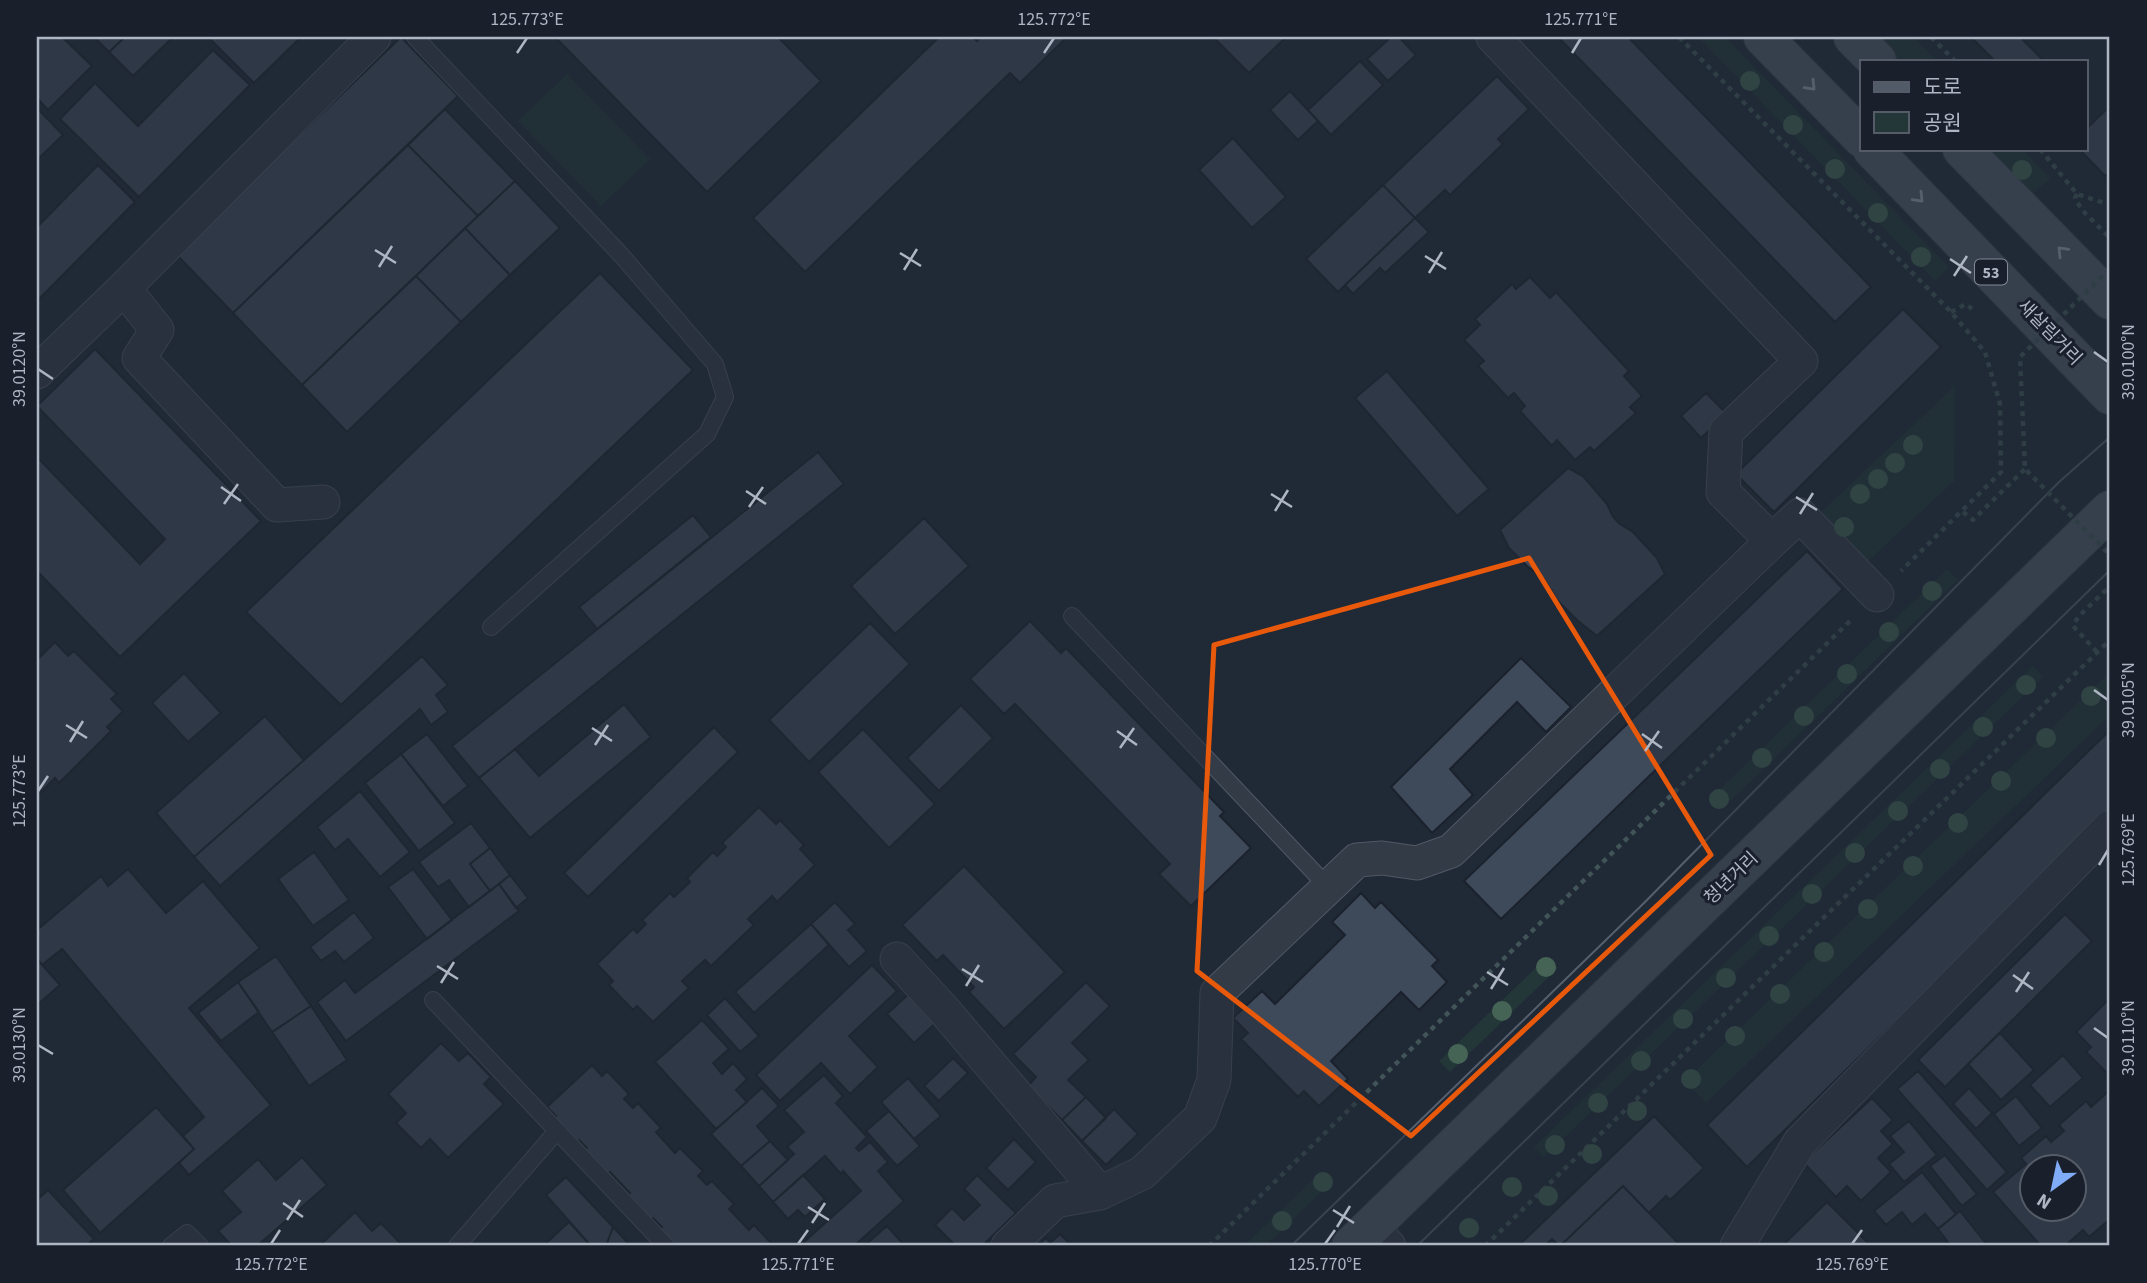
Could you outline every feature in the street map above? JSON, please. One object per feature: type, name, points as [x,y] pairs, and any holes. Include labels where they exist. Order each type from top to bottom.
[{"type":"main road","points":[[1763,37],[1860,136]]},
{"type":"main road","points":[[1853,37],[1876,60]]},
{"type":"main road","name":"새살림거리","points":[[1873,150],[2110,394]]},
{"type":"main road","points":[[1963,150],[2110,299]]},
{"type":"main road","name":"청년거리","points":[[1371,1240],[2110,510]]},
{"type":"street","points":[[37,372],[374,37]]},
{"type":"street","points":[[1493,37],[1801,361],[1726,432],[1723,492],[1773,541]]},
{"type":"street","points":[[124,288],[157,330],[139,358],[277,505],[323,502]]},
{"type":"street","points":[[1007,1246],[1055,1201],[1100,1194],[1142,1173],[1200,1118],[1214,1080],[1217,993],[1357,860],[1382,858],[1417,863],[1451,851],[1800,515],[1877,595]]},
{"type":"street","points":[[1737,1246],[1800,1142],[2110,827]]},
{"type":"street","points":[[897,959],[943,1009],[1100,1194]]},
{"type":"lane","points":[[415,37],[631,266],[715,364],[725,397],[707,434],[491,627]]},
{"type":"lane","points":[[1072,616],[1328,887]]},
{"type":"lane","points":[[433,1000],[666,1246]]},
{"type":"lane","points":[[457,1246],[557,1131]]},
{"type":"lane","points":[[171,1246],[187,1233],[200,1246]]},
{"type":"path","points":[[1209,1246],[2001,472],[2000,404],[1985,352],[1951,312],[1679,37]]},
{"type":"path","points":[[1931,37],[1954,60]]},
{"type":"path","points":[[2041,150],[2077,194],[2110,205]]},
{"type":"path","points":[[2077,194],[2076,198],[2082,210],[2110,238]]},
{"type":"path","points":[[2110,269],[2020,357],[2025,469],[2110,555]]},
{"type":"path","points":[[1951,312],[1966,304],[1976,312]]},
{"type":"path","points":[[1963,512],[1973,520],[2025,469]]},
{"type":"path","points":[[2097,653],[2073,626],[2078,617],[2110,586]]},
{"type":"path","points":[[1485,1246],[2110,640]]},
{"type":"highlighted area","points":[[1529,558],[1711,855],[1411,1136],[1197,971],[1214,645]]},
{"type":"green space","points":[[1698,37],[1725,37],[1949,267],[1935,281]]},
{"type":"green space","points":[[1875,37],[1913,37],[1936,60],[1898,60]]},
{"type":"green space","points":[[567,74],[650,159],[601,206],[518,121]]},
{"type":"green space","points":[[1985,150],[2023,150],[2050,178],[2030,197]]},
{"type":"green space","points":[[1955,386],[1954,481],[1867,562],[1821,512]]},
{"type":"green space","points":[[1947,569],[1958,580],[1723,808],[1712,797]]},
{"type":"green space","points":[[2033,666],[2043,677],[1544,1157],[1534,1147]]},
{"type":"green space","points":[[2110,672],[2110,715],[1706,1103],[1685,1081]]},
{"type":"green space","points":[[1547,957],[1558,968],[1450,1072],[1439,1061]]},
{"type":"green space","points":[[1320,1173],[1330,1183],[1266,1246],[1244,1246]]},
{"type":"building","points":[[37,37],[62,37],[92,66],[48,110],[37,98]]},
{"type":"building","points":[[94,37],[125,37],[109,52]]},
{"type":"building","points":[[125,37],[173,37],[133,76],[109,52]]},
{"type":"building","points":[[208,37],[301,37],[254,83]]},
{"type":"building","points":[[401,37],[458,96],[233,313],[176,254]]},
{"type":"building","points":[[555,37],[778,37],[821,81],[707,192]]},
{"type":"building","points":[[939,37],[972,37],[977,41],[981,37],[1067,37],[1020,83],[1010,73],[805,272],[753,218]]},
{"type":"building","points":[[1213,37],[1286,37],[1249,73]]},
{"type":"building","points":[[1391,37],[1399,37],[1416,55],[1388,81],[1367,59]]},
{"type":"building","points":[[1558,37],[1628,37],[1871,287],[1835,322]]},
{"type":"building","points":[[1971,37],[2020,37],[2043,60],[1994,60]]},
{"type":"building","points":[[213,50],[250,85],[139,197],[60,119],[95,83],[138,126]]},
{"type":"building","points":[[1360,61],[1383,85],[1331,135],[1308,110]]},
{"type":"building","points":[[1497,76],[1529,109],[1498,139],[1503,144],[1450,195],[1445,190],[1415,218],[1383,185]]},
{"type":"building","points":[[1290,91],[1318,121],[1298,140],[1270,110]]},
{"type":"building","points":[[2110,106],[2110,171],[2105,176],[2080,150],[2088,150],[2088,127]]},
{"type":"building","points":[[37,108],[63,135],[37,160]]},
{"type":"building","points":[[445,109],[515,181],[478,216],[408,145]]},
{"type":"building","points":[[1233,138],[1286,197],[1252,228],[1199,170]]},
{"type":"building","points":[[408,145],[478,216],[302,385],[233,313]]},
{"type":"building","points":[[98,165],[135,202],[37,301],[37,227]]},
{"type":"building","points":[[515,181],[560,228],[510,275],[465,228]]},
{"type":"building","points":[[1383,185],[1415,218],[1338,292],[1306,259]]},
{"type":"building","points":[[1415,218],[1429,232],[1385,273],[1380,268],[1353,294],[1345,285]]},
{"type":"building","points":[[465,228],[510,275],[461,322],[416,276]]},
{"type":"building","points":[[600,273],[693,370],[341,705],[246,612]]},
{"type":"building","points":[[416,276],[461,322],[347,432],[302,385]]},
{"type":"building","points":[[1530,277],[1550,298],[1556,292],[1629,371],[1624,376],[1642,396],[1630,407],[1636,413],[1594,451],[1590,447],[1575,460],[1557,440],[1552,446],[1520,411],[1525,406],[1514,393],[1508,398],[1478,366],[1484,361],[1464,340],[1480,325],[1475,319],[1512,284],[1516,289]]},
{"type":"building","points":[[1903,309],[1941,347],[1774,512],[1736,474]]},
{"type":"building","points":[[95,349],[261,521],[120,657],[37,571],[37,457],[140,564],[165,539],[37,406]]},
{"type":"building","points":[[1387,371],[1489,489],[1457,516],[1355,398]]},
{"type":"building","points":[[1706,393],[1727,414],[1701,438],[1681,416]]},
{"type":"building","points":[[818,452],[844,484],[479,778],[452,746]]},
{"type":"building","points":[[1568,468],[1583,476],[1607,504],[1613,517],[1633,532],[1657,558],[1665,574],[1597,636],[1558,601],[1544,579],[1509,548],[1500,530]]},
{"type":"building","points":[[693,515],[711,537],[597,629],[579,607]]},
{"type":"building","points":[[924,518],[969,566],[895,634],[851,586]]},
{"type":"building","points":[[1807,551],[1843,589],[1501,919],[1464,881]]},
{"type":"building","points":[[1030,621],[1061,653],[1066,648],[1224,812],[1220,816],[1251,848],[1191,906],[1159,874],[1170,864],[1015,704],[1004,714],[970,679]]},
{"type":"building","points":[[870,623],[910,664],[809,762],[769,720]]},
{"type":"building","points":[[55,642],[68,656],[74,651],[117,694],[111,699],[123,711],[107,727],[111,731],[59,783],[55,778],[37,796],[37,656],[39,658]]},
{"type":"building","points":[[422,656],[448,685],[436,695],[448,712],[431,725],[420,709],[220,886],[194,857]]},
{"type":"building","points":[[1521,658],[1571,707],[1546,732],[1517,702],[1450,769],[1473,795],[1432,833],[1391,787]]},
{"type":"building","points":[[184,673],[221,713],[188,742],[152,703]]},
{"type":"building","points":[[624,704],[651,737],[530,838],[479,778],[515,749],[539,776]]},
{"type":"building","points":[[961,705],[993,738],[939,791],[907,758]]},
{"type":"building","points":[[265,716],[304,760],[194,857],[156,813]]},
{"type":"building","points":[[714,727],[738,752],[588,897],[564,873]]},
{"type":"building","points":[[863,729],[935,804],[889,848],[818,772]]},
{"type":"building","points":[[2110,730],[2110,811],[1747,1167],[1707,1125]]},
{"type":"building","points":[[427,734],[468,786],[443,806],[401,754]]},
{"type":"building","points":[[401,754],[455,823],[419,851],[365,783]]},
{"type":"building","points":[[360,791],[410,852],[380,877],[348,839],[335,850],[317,827]]},
{"type":"building","points":[[759,807],[776,824],[780,820],[804,845],[800,849],[815,865],[777,902],[772,896],[748,919],[754,925],[711,966],[705,960],[682,981],[689,988],[653,1022],[637,1006],[633,1010],[609,985],[613,981],[597,964],[633,929],[637,933],[646,924],[642,920],[670,893],[674,897],[690,882],[687,878],[713,852],[717,856],[726,847],[722,843]]},
{"type":"building","points":[[471,823],[490,848],[470,864],[490,891],[469,907],[449,880],[438,887],[419,862]]},
{"type":"building","points":[[490,848],[510,875],[490,891],[470,864]]},
{"type":"building","points":[[314,852],[349,900],[313,926],[278,879]]},
{"type":"building","points":[[964,866],[1065,972],[1004,1029],[969,992],[974,987],[943,955],[937,961],[902,925]]},
{"type":"building","points":[[128,869],[166,913],[203,881],[260,948],[189,1008],[271,1105],[189,1175],[179,1163],[194,1149],[183,1136],[204,1117],[62,949],[42,965],[37,959],[37,930],[101,876],[108,886]]},
{"type":"building","points":[[413,869],[452,920],[427,939],[388,887]]},
{"type":"building","points":[[510,875],[528,898],[516,908],[499,884]]},
{"type":"building","points":[[499,884],[519,911],[346,1041],[317,1002],[345,980],[355,993]]},
{"type":"building","points":[[1361,893],[1375,908],[1381,902],[1438,960],[1432,966],[1447,982],[1419,1010],[1401,992],[1331,1061],[1348,1079],[1319,1106],[1304,1091],[1298,1097],[1241,1039],[1248,1033],[1233,1018],[1262,991],[1275,1004],[1345,935],[1332,922]]},
{"type":"building","points":[[835,902],[855,924],[848,930],[867,951],[849,967],[811,924]]},
{"type":"building","points":[[354,912],[374,938],[344,962],[335,951],[321,961],[310,947]]},
{"type":"building","points":[[2065,914],[2092,941],[1945,1087],[1918,1060]]},
{"type":"building","points":[[811,924],[829,945],[754,1013],[735,992]]},
{"type":"building","points":[[276,956],[311,1006],[272,1032],[238,982]]},
{"type":"building","points":[[37,959],[60,985],[37,1005]]},
{"type":"building","points":[[872,965],[897,991],[849,1036],[878,1067],[850,1094],[821,1063],[780,1101],[756,1075]]},
{"type":"building","points":[[238,982],[259,1012],[221,1041],[198,1013]]},
{"type":"building","points":[[1086,982],[1110,1006],[1072,1043],[1089,1060],[1068,1080],[1086,1097],[1062,1120],[1028,1086],[1036,1077],[1013,1054]]},
{"type":"building","points":[[914,989],[940,1019],[914,1043],[887,1014]]},
{"type":"building","points":[[725,998],[759,1036],[740,1052],[707,1015]]},
{"type":"building","points":[[2110,998],[2110,1076],[2086,1052],[2091,1047],[2076,1032]]},
{"type":"building","points":[[311,1006],[347,1060],[309,1086],[272,1032]]},
{"type":"building","points":[[702,1020],[729,1049],[713,1063],[722,1074],[733,1063],[747,1079],[736,1090],[747,1102],[716,1129],[655,1062]]},
{"type":"building","points":[[2000,1033],[2034,1070],[2001,1100],[1968,1064]]},
{"type":"building","points":[[441,1043],[459,1061],[468,1053],[491,1077],[484,1084],[504,1104],[448,1158],[430,1139],[421,1148],[396,1123],[406,1113],[388,1094]]},
{"type":"building","points":[[2063,1055],[2083,1078],[2050,1107],[2030,1085]]},
{"type":"building","points":[[953,1058],[968,1073],[939,1101],[924,1086]]},
{"type":"building","points":[[592,1065],[602,1076],[607,1071],[629,1094],[624,1099],[633,1108],[638,1103],[661,1128],[656,1132],[675,1153],[680,1148],[703,1171],[698,1176],[707,1185],[712,1181],[734,1204],[729,1209],[749,1230],[754,1225],[774,1246],[671,1246],[657,1232],[662,1227],[653,1218],[648,1222],[625,1198],[630,1193],[610,1172],[605,1177],[582,1153],[587,1148],[579,1140],[574,1144],[552,1120],[556,1116],[547,1107]]},
{"type":"building","points":[[1918,1071],[2007,1172],[1987,1190],[1897,1089]]},
{"type":"building","points":[[824,1075],[843,1096],[836,1103],[867,1137],[856,1148],[859,1151],[870,1142],[888,1162],[878,1171],[904,1201],[854,1246],[807,1246],[804,1242],[861,1191],[825,1156],[773,1202],[759,1186],[794,1154],[787,1147],[804,1132],[784,1110]]},
{"type":"building","points":[[908,1078],[941,1116],[914,1139],[881,1102]]},
{"type":"building","points":[[762,1088],[779,1106],[757,1126],[770,1141],[741,1166],[711,1134]]},
{"type":"building","points":[[1969,1088],[1992,1113],[1976,1129],[1953,1104]]},
{"type":"building","points":[[2110,1090],[2110,1219],[2089,1237],[2083,1230],[2065,1246],[2041,1246],[2021,1224],[2088,1224],[2088,1154],[2026,1154],[2046,1136],[2051,1142],[2064,1131],[2059,1125],[2086,1101],[2091,1107]]},
{"type":"building","points":[[2016,1096],[2042,1128],[2019,1146],[1994,1114]]},
{"type":"building","points":[[1086,1097],[1106,1118],[1082,1141],[1062,1120]]},
{"type":"building","points":[[1872,1098],[1893,1120],[1881,1131],[1893,1144],[1878,1158],[1891,1172],[1861,1201],[1847,1186],[1836,1197],[1803,1162]]},
{"type":"building","points":[[156,1107],[194,1149],[100,1233],[63,1190]]},
{"type":"building","points":[[1114,1109],[1138,1134],[1106,1165],[1082,1141]]},
{"type":"building","points":[[889,1111],[920,1146],[897,1166],[866,1131]]},
{"type":"building","points":[[1654,1116],[1704,1168],[1670,1200],[1666,1196],[1649,1213],[1623,1186],[1560,1246],[1552,1239],[1544,1246],[1518,1246]]},
{"type":"building","points":[[1909,1121],[1937,1155],[1904,1182],[1889,1164],[1904,1152],[1890,1136]]},
{"type":"building","points":[[1014,1139],[1036,1162],[1008,1190],[986,1168]]},
{"type":"building","points":[[770,1141],[788,1160],[759,1186],[741,1166]]},
{"type":"building","points":[[1945,1155],[1977,1194],[1962,1206],[1930,1166]]},
{"type":"building","points":[[302,1157],[327,1185],[257,1246],[232,1246],[218,1231],[241,1212],[222,1191],[258,1159],[276,1180]]},
{"type":"building","points":[[2018,1171],[2018,1220],[1993,1192]]},
{"type":"building","points":[[1922,1172],[1956,1214],[1938,1229],[1925,1214],[1912,1225],[1902,1212],[1886,1225],[1874,1211]]},
{"type":"building","points":[[803,1175],[825,1199],[805,1217],[798,1210],[788,1219],[773,1202]]},
{"type":"building","points":[[977,1175],[1016,1213],[982,1246],[956,1246],[935,1225],[952,1208],[964,1220],[980,1205],[964,1189]]},
{"type":"building","points":[[566,1177],[613,1227],[606,1246],[591,1246],[546,1195]]},
{"type":"building","points":[[1623,1186],[1681,1246],[1560,1246]]},
{"type":"building","points":[[48,1190],[94,1239],[86,1246],[37,1246],[37,1200]]},
{"type":"building","points":[[1827,1202],[1871,1246],[1782,1246]]},
{"type":"building","points":[[1960,1211],[1988,1246],[1951,1246],[1938,1229]]},
{"type":"building","points":[[355,1212],[372,1231],[381,1223],[403,1246],[319,1246]]},
{"type":"building","points":[[569,1222],[591,1246],[543,1246]]},
{"type":"building","points":[[887,1226],[905,1246],[864,1246]]},
{"type":"building","points":[[613,1227],[631,1246],[606,1246]]},
{"type":"building","points":[[1060,1234],[1072,1246],[1037,1246],[1046,1238],[1050,1243]]},
{"type":"tram line","points":[[1291,1246],[1644,903],[2059,482],[2110,437]]},
{"type":"tram line","points":[[1417,1246],[2110,570]]}]
